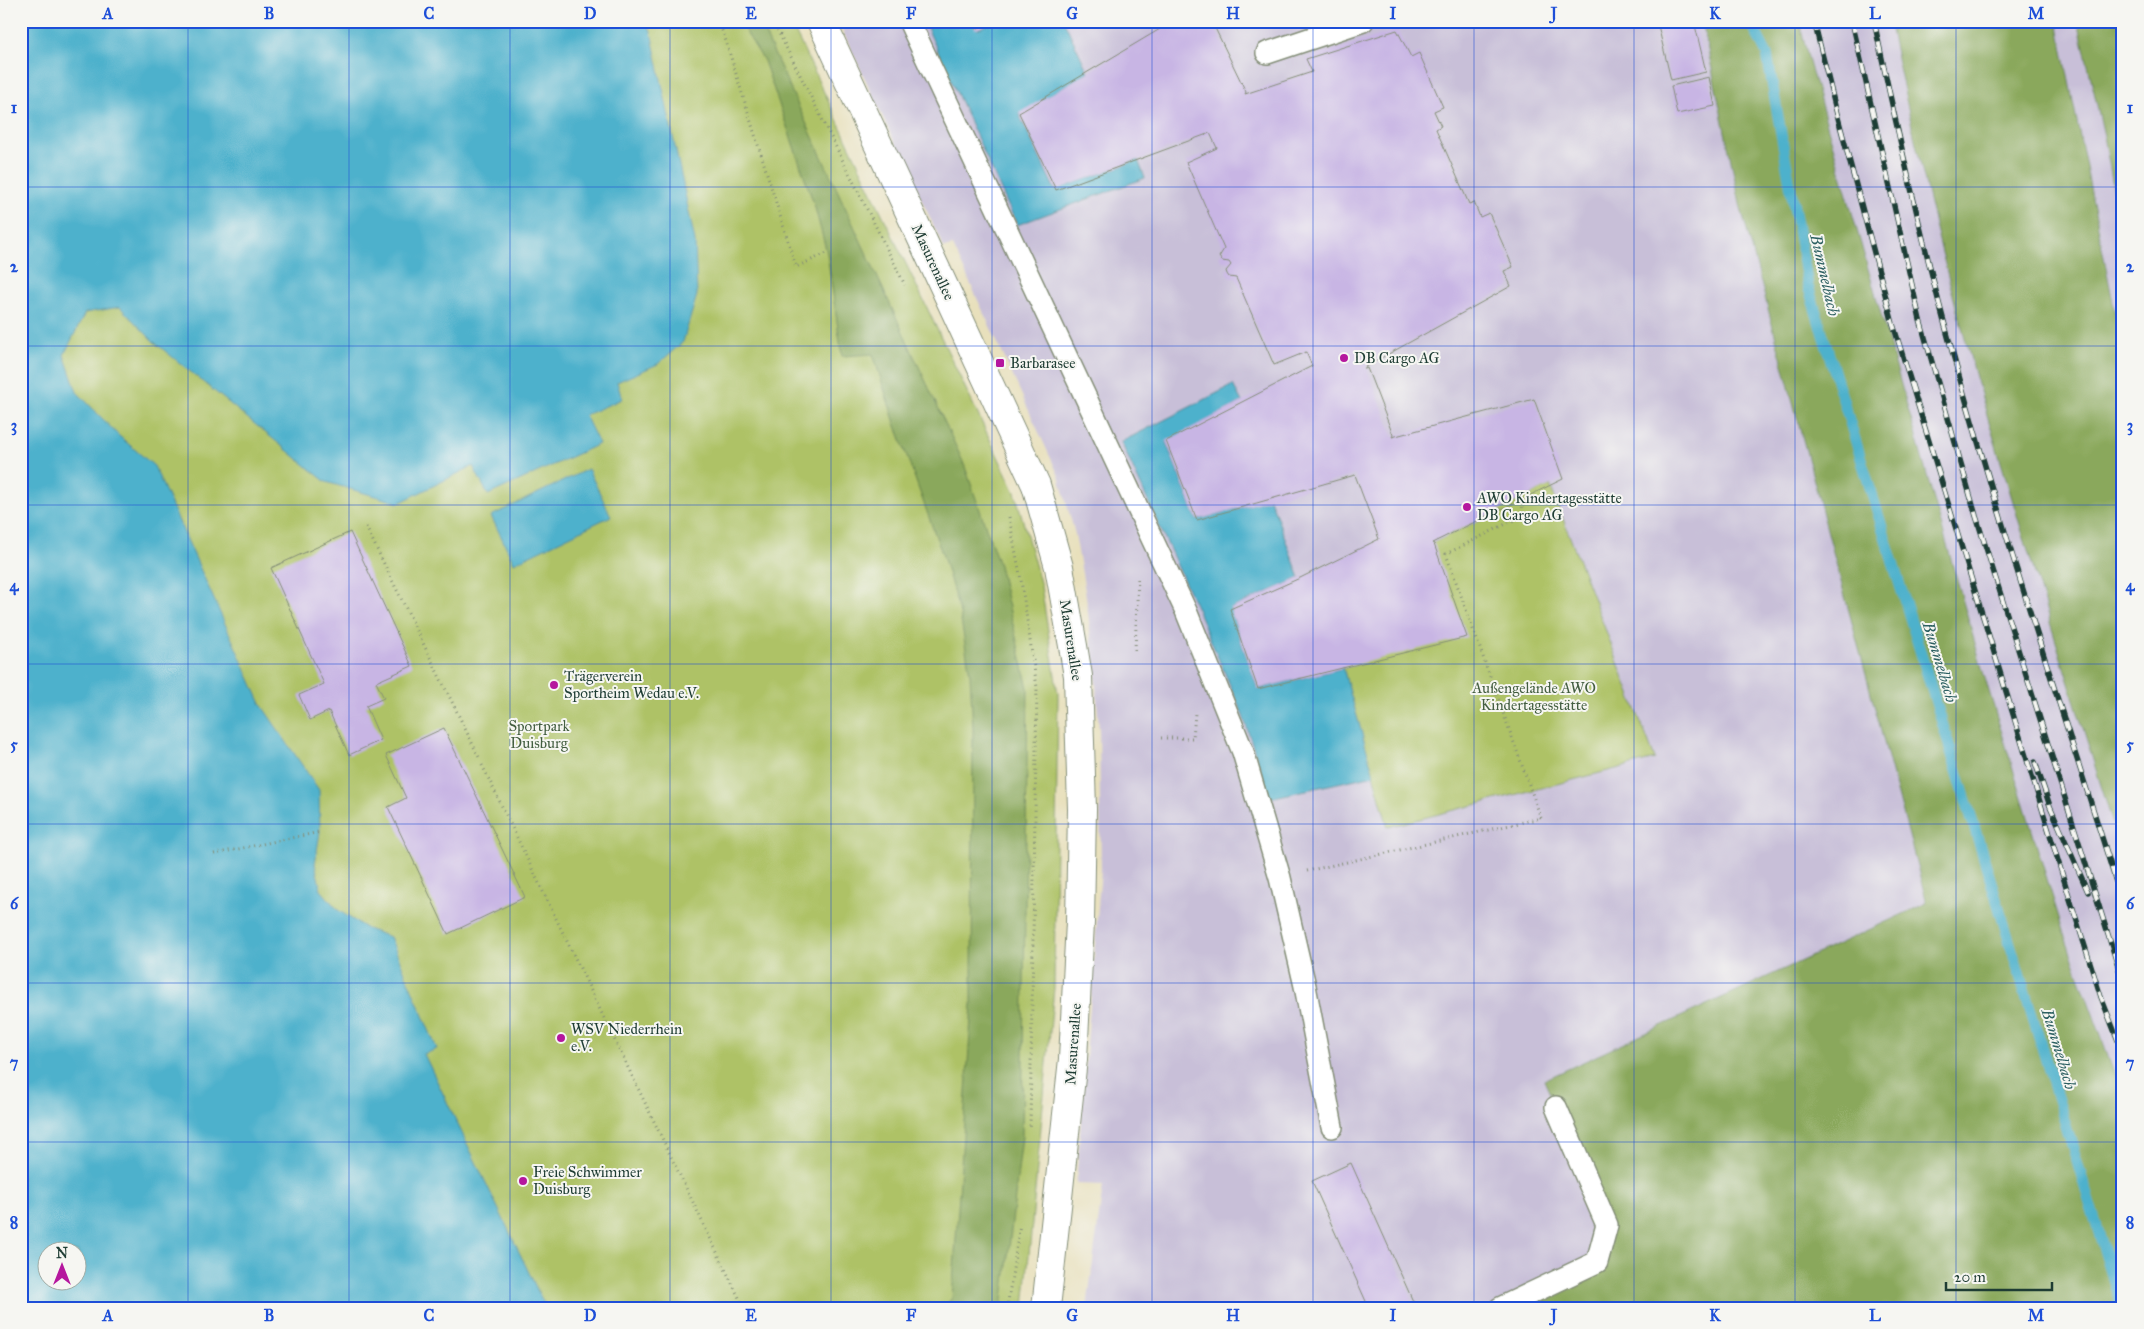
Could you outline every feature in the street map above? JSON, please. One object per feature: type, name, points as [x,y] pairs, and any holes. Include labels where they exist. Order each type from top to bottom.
[{"type":"street","name":"Masurenallee","points":[[821,21],[1036,485],[1059,567],[1078,676],[1082,810],[1080,922],[1073,1060],[1046,1308]]},
{"type":"lane","points":[[909,21],[1186,610],[1243,752],[1280,878],[1305,986],[1332,1127]]},
{"type":"lane","points":[[1267,54],[1363,21]]},
{"type":"lane","points":[[1500,1308],[1597,1262],[1608,1225],[1556,1107]]},
{"type":"path","points":[[718,21],[796,267],[827,253]]},
{"type":"path","points":[[773,21],[909,294]]},
{"type":"path","points":[[1280,878],[1541,818],[1446,554],[1524,515],[1521,500]]},
{"type":"path","points":[[1008,516],[1021,580],[1037,686],[1030,1134]]},
{"type":"path","points":[[366,527],[480,759]]},
{"type":"path","points":[[482,765],[744,1308]]},
{"type":"path","points":[[214,854],[320,832]]},
{"type":"path","points":[[1007,1308],[1021,1219]]},
{"type":"shaded area","points":[[838,21],[1702,21],[1740,204],[1927,903],[1544,1080],[1607,1225],[1597,1262],[1500,1308],[1087,1308],[1103,1185],[1076,1184],[1101,869],[1099,730],[1095,671],[1086,596],[1075,534],[1059,476],[953,246],[944,248]]},
{"type":"shaded area","points":[[1799,21],[1889,21],[1906,102],[1958,312],[2015,508],[2123,856],[2123,1097],[2064,934],[1984,675],[1809,62]]},
{"type":"shaded area","points":[[2057,21],[2078,21],[2104,136],[2123,239],[2123,353]]},
{"type":"green space","name":"Sportpark Duisburg","points":[[21,21],[790,21],[1015,492],[1041,586],[1058,694],[1054,988],[1024,1308],[21,1308]]},
{"type":"green space","points":[[739,21],[759,21],[964,464],[999,565],[1028,688],[1022,1136],[1002,1308],[943,1308],[952,1298],[972,1004],[973,729],[970,674],[960,614],[944,559],[895,423],[873,354],[842,356],[827,253],[814,204],[764,61]]},
{"type":"green space","points":[[1702,21],[1799,21],[1809,62],[1984,675],[2064,934],[2123,1097],[2123,1308],[1500,1308],[1597,1262],[1607,1225],[1544,1080],[1927,903],[1740,204]]},
{"type":"green space","points":[[1889,21],[2057,21],[2123,353],[2123,856],[1977,382],[1939,242]]},
{"type":"green space","points":[[2078,21],[2123,21],[2123,239],[2104,136]]},
{"type":"green space","name":"Außengelände AWO Kindertagesstätte","points":[[1550,485],[1655,759],[1388,827],[1343,668],[1432,543]]},
{"type":"water","points":[[21,21],[646,21],[651,32],[695,241],[697,295],[683,342],[658,364],[617,382],[622,399],[585,415],[599,444],[488,495],[473,466],[399,503],[326,482],[154,342],[120,307],[85,313],[64,355],[77,392],[118,435],[154,466],[262,706],[319,790],[320,832],[315,864],[321,890],[338,910],[367,929],[390,937],[437,1049],[424,1054],[546,1308],[31,1308],[21,1291]]},
{"type":"water","points":[[924,21],[972,21],[977,29],[996,21],[1064,21],[1088,72],[1019,114],[1055,190],[1138,160],[1145,178],[1017,225]]},
{"type":"water","points":[[1233,385],[1242,402],[1166,442],[1197,520],[1270,499],[1300,578],[1230,609],[1258,689],[1343,668],[1374,775],[1270,798],[1242,713],[1121,442]]},
{"type":"water","points":[[588,469],[611,516],[514,563],[491,516]]},
{"type":"building","points":[[972,21],[995,21],[976,29]]},
{"type":"building","name":"DB Cargo AG","points":[[1157,21],[1221,21],[1213,29],[1215,28],[1246,92],[1245,94],[1312,72],[1306,59],[1397,30],[1411,57],[1419,53],[1443,107],[1434,111],[1441,126],[1436,129],[1469,204],[1474,202],[1480,217],[1489,213],[1513,267],[1504,271],[1511,286],[1365,367],[1365,369],[1367,368],[1393,435],[1392,437],[1534,399],[1563,479],[1432,543],[1434,544],[1467,637],[1258,689],[1230,609],[1300,578],[1379,539],[1355,475],[1197,520],[1166,441],[1312,366],[1306,352],[1274,365],[1236,278],[1229,277],[1227,274],[1226,271],[1231,265],[1229,262],[1222,261],[1219,257],[1224,249],[1186,162],[1217,148],[1210,133],[1056,190],[1019,113],[1160,29]]},
{"type":"building","points":[[1657,21],[1694,21],[1706,72],[1671,80]]},
{"type":"building","points":[[1709,77],[1715,106],[1677,114],[1671,86]]},
{"type":"building","points":[[350,532],[412,666],[376,682],[384,698],[366,706],[381,740],[349,755],[329,711],[310,720],[299,695],[324,684],[271,568]]},
{"type":"building","points":[[444,728],[525,897],[448,934],[388,807],[406,798],[386,755]]},
{"type":"building","points":[[1351,1163],[1416,1308],[1369,1308],[1312,1181]]},
{"type":"waterway","name":"Bummelbach","points":[[1750,21],[1767,54],[1808,286],[2122,1308]]},
{"type":"railway","points":[[1814,21],[1893,324],[2064,880],[2101,997],[2123,1053]]},
{"type":"railway","points":[[1852,21],[1920,320],[1976,516],[2123,982]]},
{"type":"railway","points":[[1874,21],[1924,244],[1963,392],[2007,539],[2123,904]]},
{"type":"railway","points":[[2035,762],[2050,806],[2088,892]]},
{"type":"place","name":"DB Cargo AG","points":[[1344,358]]},
{"type":"place","name":"Barbarasee","points":[[1000,363]]},
{"type":"place","name":"AWO Kindertagesstätte DB Cargo AG","points":[[1467,507]]},
{"type":"place","name":"Trägerverein Sportheim Wedau e.V.","points":[[554,685]]},
{"type":"place","name":"WSV Niederrhein e.V.","points":[[561,1038]]},
{"type":"place","name":"Freie Schwimmer Duisburg","points":[[523,1181]]}]
